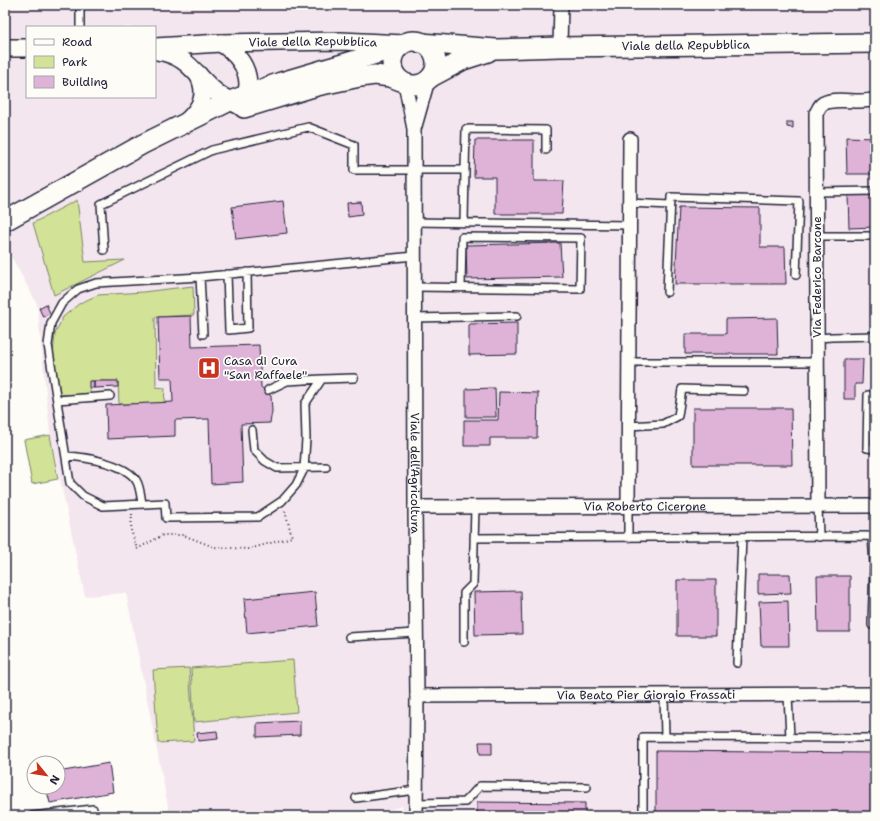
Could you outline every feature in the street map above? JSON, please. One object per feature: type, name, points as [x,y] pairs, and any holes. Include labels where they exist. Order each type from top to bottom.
[{"type":"main road","name":"Viale della Repubblica","points":[[408,45],[496,49],[875,43]]},
{"type":"main road","points":[[403,82],[397,76],[393,64],[393,58],[408,45]]},
{"type":"main road","points":[[5,221],[143,144],[186,122],[240,101],[375,75],[390,77],[410,84],[419,84],[429,78],[434,71],[436,64],[435,57],[427,46],[408,45],[281,82],[240,101],[33,206]]},
{"type":"main road","name":"Viale della Repubblica","points":[[429,78],[463,60],[496,49]]},
{"type":"street","points":[[560,47],[561,5]]},
{"type":"street","name":"Viale della Repubblica","points":[[156,46],[221,43],[340,41],[408,45]]},
{"type":"street","name":"Viale della Repubblica","points":[[221,43],[233,51],[245,70],[248,83],[240,101]]},
{"type":"street","points":[[5,48],[26,48]]},
{"type":"street","points":[[156,50],[174,54],[196,71],[208,85],[240,101]]},
{"type":"street","points":[[186,122],[195,114],[203,97],[201,80],[196,71]]},
{"type":"street","name":"Viale dell'Agricoltura","points":[[414,130],[429,78]]},
{"type":"street","name":"Viale dell'Agricoltura","points":[[403,82],[414,130],[417,696],[416,816]]},
{"type":"street","name":"Via Federico Barcone","points":[[818,506],[816,113],[822,105],[830,101],[862,101],[875,99]]},
{"type":"street","points":[[628,507],[630,139]]},
{"type":"street","name":"Via Roberto Cicerone","points":[[415,507],[875,506]]},
{"type":"street","name":"Via Beato Pier Giorgio Frassati","points":[[417,696],[875,694]]},
{"type":"lane","points":[[80,5],[80,26]]},
{"type":"lane","points":[[104,250],[101,204],[212,150],[308,127],[354,145],[354,170],[465,170]]},
{"type":"lane","points":[[464,222],[466,129],[546,130],[546,150]]},
{"type":"lane","points":[[816,192],[875,191]]},
{"type":"lane","points":[[667,292],[671,197],[799,201],[796,275]]},
{"type":"lane","points":[[629,203],[670,205]]},
{"type":"lane","points":[[414,222],[629,225]]},
{"type":"lane","points":[[817,236],[875,236]]},
{"type":"lane","points":[[414,287],[461,288],[580,289],[581,238],[462,237],[461,288]]},
{"type":"lane","points":[[322,379],[305,404],[306,439],[304,469],[296,485],[282,501],[258,517],[166,518],[164,503],[103,506],[83,496],[70,483],[48,346],[51,323],[62,303],[78,289],[96,283],[200,277],[414,256]]},
{"type":"lane","points":[[227,274],[229,330],[248,328],[247,272]]},
{"type":"lane","points":[[200,277],[203,334]]},
{"type":"lane","points":[[414,318],[517,316]]},
{"type":"lane","points":[[817,338],[875,336]]},
{"type":"lane","points":[[628,362],[817,362]]},
{"type":"lane","points":[[268,390],[287,381],[354,378]]},
{"type":"lane","points":[[628,426],[663,424],[678,416],[682,389],[744,391]]},
{"type":"lane","points":[[868,395],[867,448],[875,448]]},
{"type":"lane","points":[[57,400],[110,396]]},
{"type":"lane","points":[[252,430],[254,450],[264,461],[277,468],[304,469],[326,467]]},
{"type":"lane","points":[[66,456],[85,458],[115,465],[128,471],[137,480],[142,504]]},
{"type":"lane","points":[[818,506],[819,537]]},
{"type":"lane","points":[[464,642],[464,593],[473,584],[475,507]]},
{"type":"lane","points":[[628,507],[628,538]]},
{"type":"lane","points":[[474,538],[874,536],[872,625],[875,624]]},
{"type":"lane","points":[[737,663],[742,537]]},
{"type":"lane","points":[[349,638],[416,633]]},
{"type":"lane","points":[[664,695],[665,737]]},
{"type":"lane","points":[[788,695],[790,738]]},
{"type":"lane","points":[[642,816],[643,737],[875,738]]},
{"type":"lane","points":[[356,798],[416,796],[465,802],[480,786],[587,787]]},
{"type":"lane","points":[[32,816],[93,809]]},
{"type":"path","points":[[133,504],[131,530],[137,549],[163,535],[183,535],[214,547],[249,549],[292,537],[282,501]]},
{"type":"shaded area","points":[[5,5],[875,5],[875,816],[402,816],[402,806],[370,816],[170,816],[126,593],[85,596],[50,433],[37,304],[5,245]]},
{"type":"green space","points":[[77,200],[85,262],[125,260],[54,295],[33,223]]},
{"type":"green space","points":[[193,286],[194,315],[155,317],[156,387],[165,388],[164,403],[119,404],[118,381],[90,381],[90,394],[58,394],[53,355],[55,334],[63,317],[80,303],[98,295],[143,292]]},
{"type":"green space","points":[[50,435],[58,479],[32,484],[24,440]]},
{"type":"green space","points":[[293,660],[297,712],[194,722],[191,668]]},
{"type":"green space","points":[[189,668],[194,741],[158,743],[153,670]]},
{"type":"building","points":[[787,122],[793,122],[793,128],[787,127]]},
{"type":"building","points":[[846,137],[875,138],[875,174],[847,174]]},
{"type":"building","points":[[475,140],[534,140],[534,181],[564,181],[562,214],[495,214],[495,177],[474,177]]},
{"type":"building","points":[[875,194],[875,227],[849,228],[848,195]]},
{"type":"building","points":[[283,201],[287,233],[236,239],[232,207]]},
{"type":"building","points":[[361,202],[362,215],[348,217],[347,203]]},
{"type":"building","points":[[679,207],[760,208],[760,247],[785,247],[786,284],[675,284]]},
{"type":"building","points":[[560,243],[562,277],[467,279],[466,245]]},
{"type":"building","points":[[46,304],[50,313],[43,317],[39,308]]},
{"type":"building","points":[[191,316],[192,347],[259,345],[261,387],[271,396],[272,411],[270,423],[241,424],[243,482],[211,484],[209,419],[175,420],[175,436],[107,439],[106,405],[173,402],[172,378],[160,378],[158,317]]},
{"type":"building","points":[[777,318],[778,354],[685,354],[685,334],[726,334],[726,319]]},
{"type":"building","points":[[517,323],[517,354],[469,355],[469,324]]},
{"type":"building","points":[[844,359],[863,359],[862,384],[855,384],[855,399],[844,399]]},
{"type":"building","points":[[89,381],[94,381],[94,388],[89,388]]},
{"type":"building","points":[[94,381],[118,381],[118,387],[94,388]]},
{"type":"building","points":[[495,388],[496,417],[466,417],[466,389]]},
{"type":"building","points":[[499,392],[538,393],[537,438],[490,438],[490,446],[464,446],[464,420],[498,420]]},
{"type":"building","points":[[693,408],[791,408],[792,465],[693,465]]},
{"type":"building","points":[[758,574],[790,574],[791,593],[758,594]]},
{"type":"building","points":[[817,576],[850,576],[850,632],[818,632]]},
{"type":"building","points":[[677,580],[716,580],[716,636],[677,636]]},
{"type":"building","points":[[521,591],[522,634],[475,635],[474,592]]},
{"type":"building","points":[[315,592],[318,626],[247,633],[244,599]]},
{"type":"building","points":[[788,601],[789,646],[761,646],[759,602]]},
{"type":"building","points":[[300,721],[300,735],[257,737],[257,723]]},
{"type":"building","points":[[217,731],[218,739],[198,741],[197,733]]},
{"type":"building","points":[[479,742],[492,742],[492,754],[480,754]]},
{"type":"building","points":[[656,751],[875,753],[875,816],[656,816]]},
{"type":"building","points":[[109,763],[113,792],[50,803],[48,795],[66,795],[66,771]]},
{"type":"building","points":[[477,802],[585,803],[585,816],[477,816]]},
{"type":"place","name":"Casa di Cura \"San Raffaele\"","points":[[209,368]]}]
